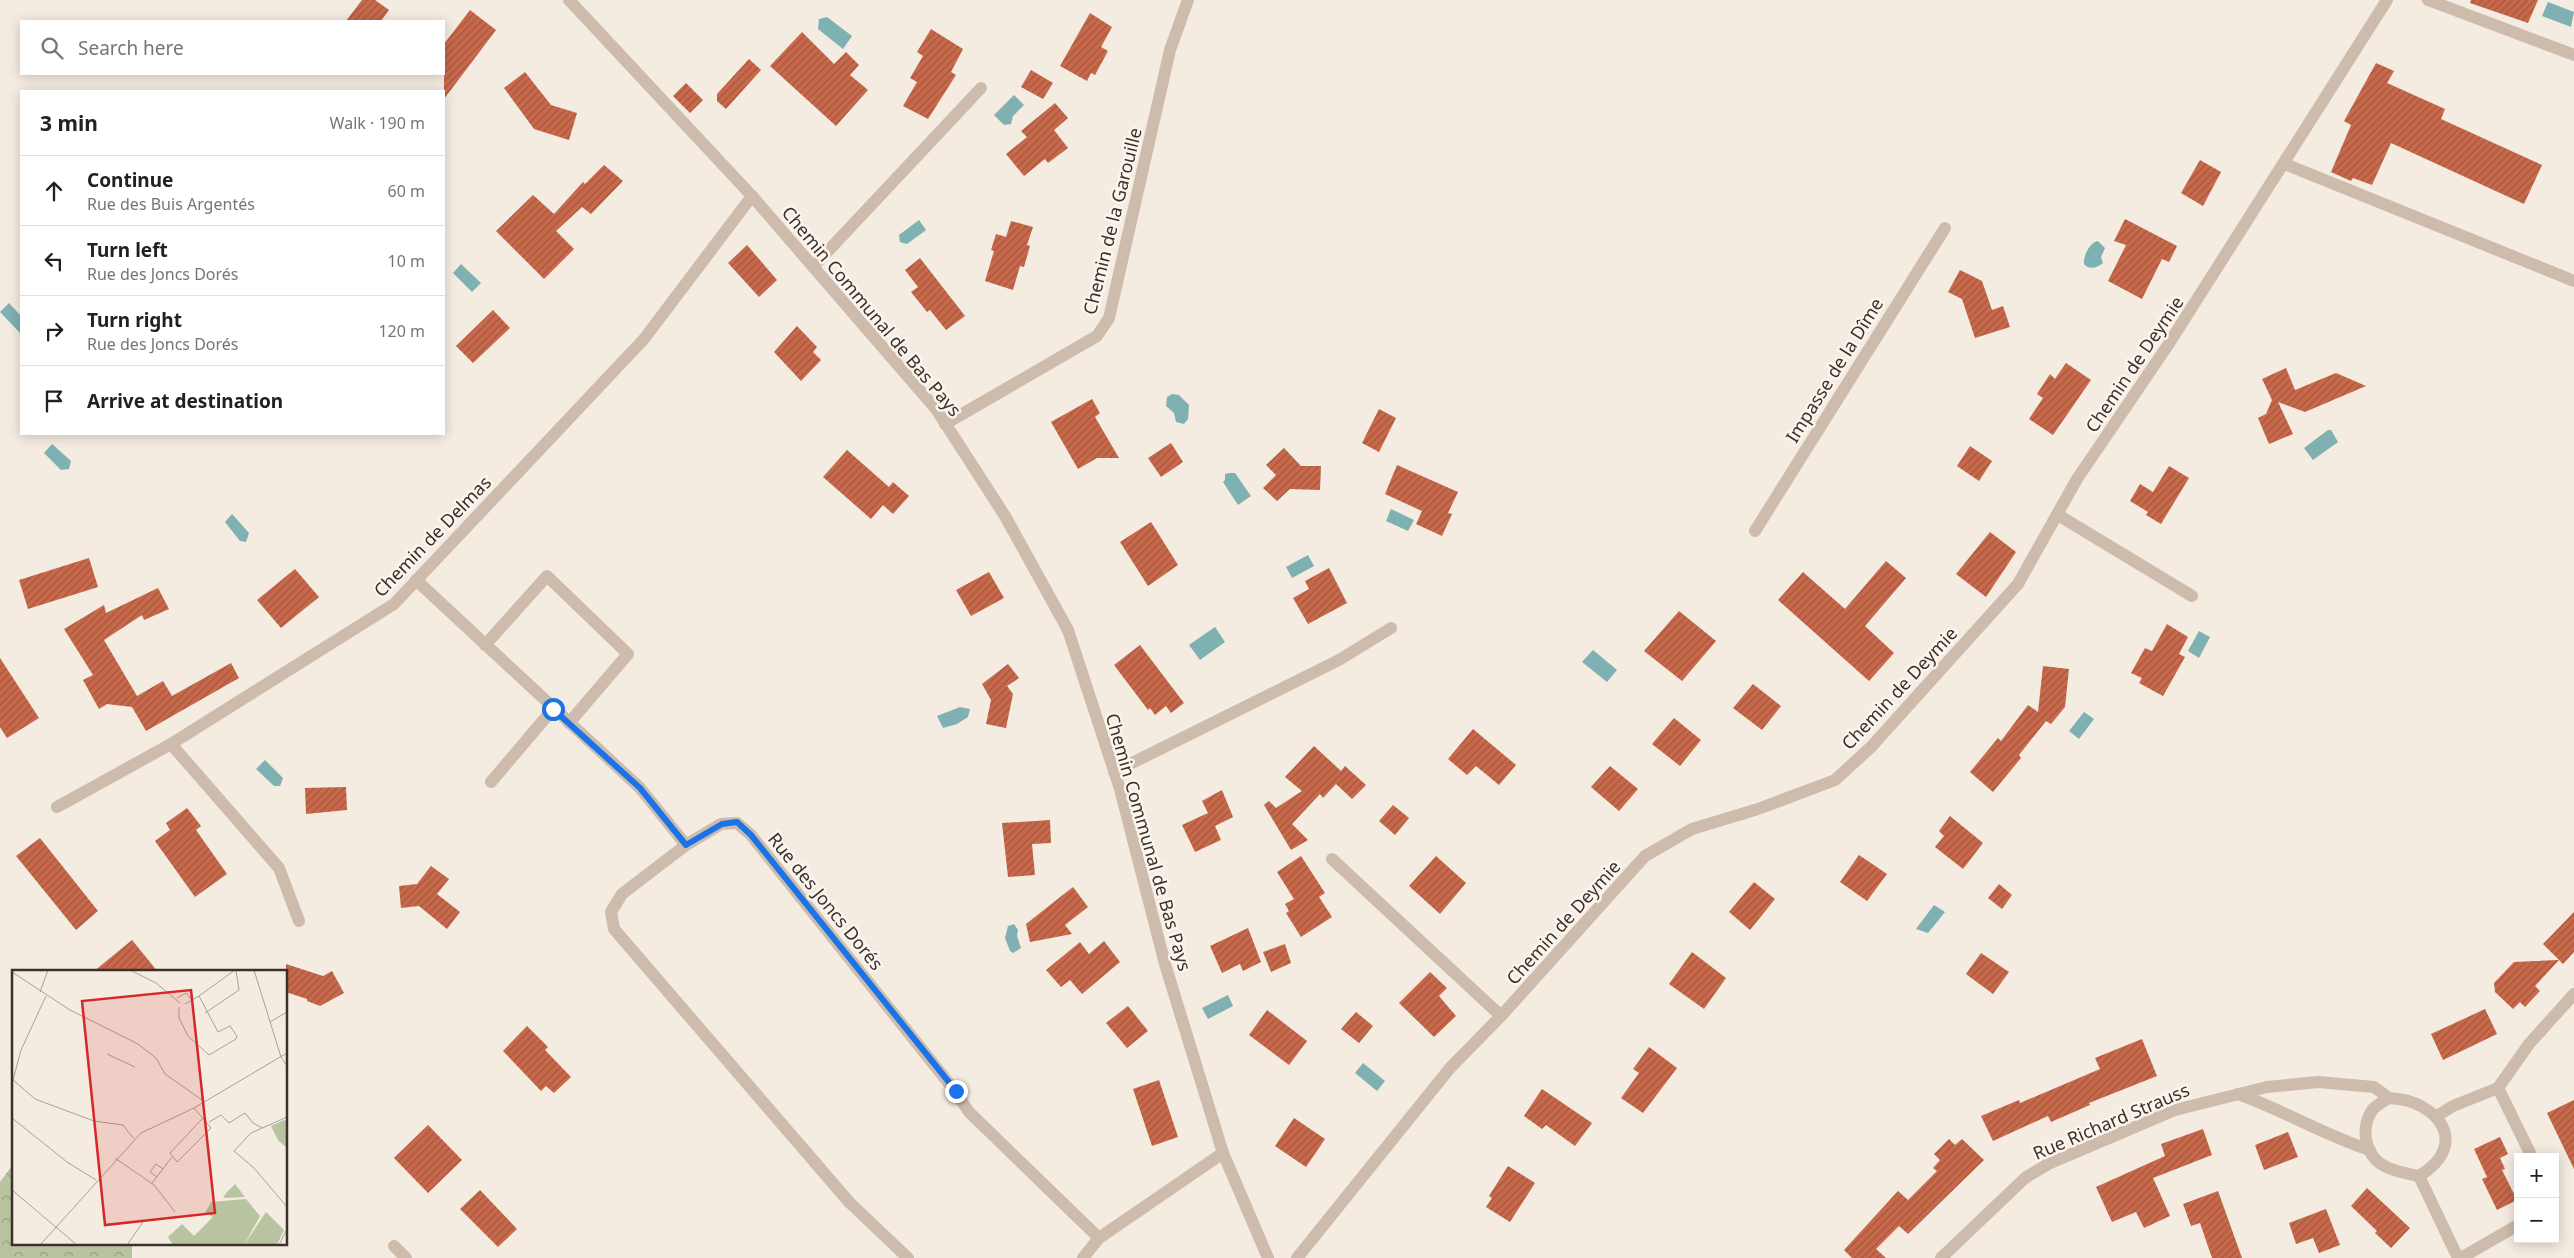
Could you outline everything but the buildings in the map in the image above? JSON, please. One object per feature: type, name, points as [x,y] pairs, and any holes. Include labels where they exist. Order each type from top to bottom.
[{"type":"street","name":"Chemin Communal de Bas Pays","points":[[569,0],[752,196],[936,409],[1005,516],[1068,630],[1114,772],[1165,964],[1223,1153],[1268,1258]]},
{"type":"street","name":"Chemin de la Garouille","points":[[945,424],[1097,336],[1109,318],[1170,50],[1188,0]]},
{"type":"street","name":"Chemin de Deymie","points":[[1297,1258],[1450,1068],[1501,1016],[1646,856],[1692,829],[1758,809],[1835,780],[1870,746],[2018,584],[2058,516],[2077,479],[2168,345],[2285,164],[2326,94],[2387,0]]},
{"type":"street","points":[[2428,0],[2574,55]]},
{"type":"street","points":[[813,267],[981,88]]},
{"type":"street","points":[[2285,164],[2574,281]]},
{"type":"street","name":"Chemin de Delmas","points":[[57,807],[171,744],[394,604],[644,339],[752,196]]},
{"type":"street","name":"Impasse de la Dîme","points":[[1754,531],[1945,228]]},
{"type":"street","points":[[2058,516],[2192,596]]},
{"type":"street","points":[[485,645],[547,576],[628,654],[568,723]]},
{"type":"street","points":[[416,580],[640,788],[686,845]]},
{"type":"street","points":[[1114,772],[1339,660],[1391,628]]},
{"type":"street","points":[[490,782],[553,709]]},
{"type":"street","points":[[171,744],[279,868],[299,921]]},
{"type":"street","name":"Rue des Joncs Dorés","points":[[908,1258],[848,1202],[614,929],[611,912],[622,894],[686,845],[722,824],[737,822],[751,835],[956,1091],[969,1112],[1100,1238]]},
{"type":"street","points":[[1332,859],[1501,1016]]},
{"type":"street","points":[[2437,1116],[2453,1106],[2498,1088],[2529,1044],[2574,994]]},
{"type":"street","name":"Rue Richard Strauss","points":[[1941,1258],[2025,1178],[2048,1164],[2175,1110],[2268,1087],[2318,1082],[2374,1087],[2389,1098]]},
{"type":"street","points":[[2498,1088],[2530,1153]]},
{"type":"street","points":[[2238,1094],[2272,1106],[2350,1143],[2370,1150]]},
{"type":"street","points":[[2389,1098],[2406,1099],[2437,1116],[2445,1132],[2444,1151],[2435,1166],[2419,1176],[2393,1169],[2376,1160],[2366,1144],[2365,1126],[2374,1109],[2389,1098]]},
{"type":"street","points":[[1083,1258],[1100,1238],[1223,1153]]},
{"type":"street","points":[[2419,1176],[2459,1258],[2514,1227]]},
{"type":"street","points":[[394,1246],[406,1258]]},
{"type":"green space","points":[[12,1166],[12,1246],[132,1246],[132,1258],[0,1258],[0,1182]]},
{"type":"water","points":[[2548,2],[2574,12],[2571,27],[2542,16]]},
{"type":"water","points":[[827,17],[852,36],[843,49],[818,29],[819,19]]},
{"type":"water","points":[[1014,95],[1024,105],[1013,116],[1011,124],[1004,125],[994,115]]},
{"type":"water","points":[[919,220],[926,230],[907,244],[900,242],[899,235]]},
{"type":"water","points":[[2098,241],[2105,248],[2101,257],[2103,263],[2091,268],[2084,264],[2086,253],[2092,244]]},
{"type":"water","points":[[461,264],[481,283],[472,292],[453,273]]},
{"type":"water","points":[[9,303],[20,315],[20,333],[0,312]]},
{"type":"water","points":[[1172,394],[1179,395],[1189,405],[1188,419],[1184,424],[1176,422],[1174,413],[1166,406],[1167,397]]},
{"type":"water","points":[[2328,430],[2331,430],[2338,442],[2313,460],[2304,448]]},
{"type":"water","points":[[52,444],[71,461],[69,469],[61,470],[44,453]]},
{"type":"water","points":[[1235,473],[1251,496],[1238,505],[1223,482],[1225,474]]},
{"type":"water","points":[[1391,509],[1414,520],[1408,531],[1386,521]]},
{"type":"water","points":[[232,514],[249,533],[246,542],[240,541],[225,522]]},
{"type":"water","points":[[1308,555],[1314,566],[1292,578],[1286,567]]},
{"type":"water","points":[[1215,627],[1225,642],[1200,660],[1189,645]]},
{"type":"water","points":[[2199,631],[2210,637],[2199,658],[2188,651]]},
{"type":"water","points":[[1593,650],[1617,670],[1607,682],[1582,662]]},
{"type":"water","points":[[960,707],[970,709],[968,717],[957,724],[943,728],[937,716]]},
{"type":"water","points":[[2084,712],[2094,719],[2079,739],[2069,731]]},
{"type":"water","points":[[265,760],[283,778],[280,786],[274,786],[256,769]]},
{"type":"water","points":[[1934,905],[1945,912],[1928,933],[1916,929]]},
{"type":"water","points":[[1014,924],[1018,930],[1017,936],[1021,948],[1013,953],[1010,951],[1005,938],[1008,926]]},
{"type":"water","points":[[1228,995],[1233,1006],[1208,1019],[1202,1008]]},
{"type":"water","points":[[1363,1063],[1385,1081],[1377,1091],[1355,1073]]},
{"type":"route","points":[[553,709],[640,788],[686,845],[722,824],[737,822],[751,835],[956,1091]]}]
